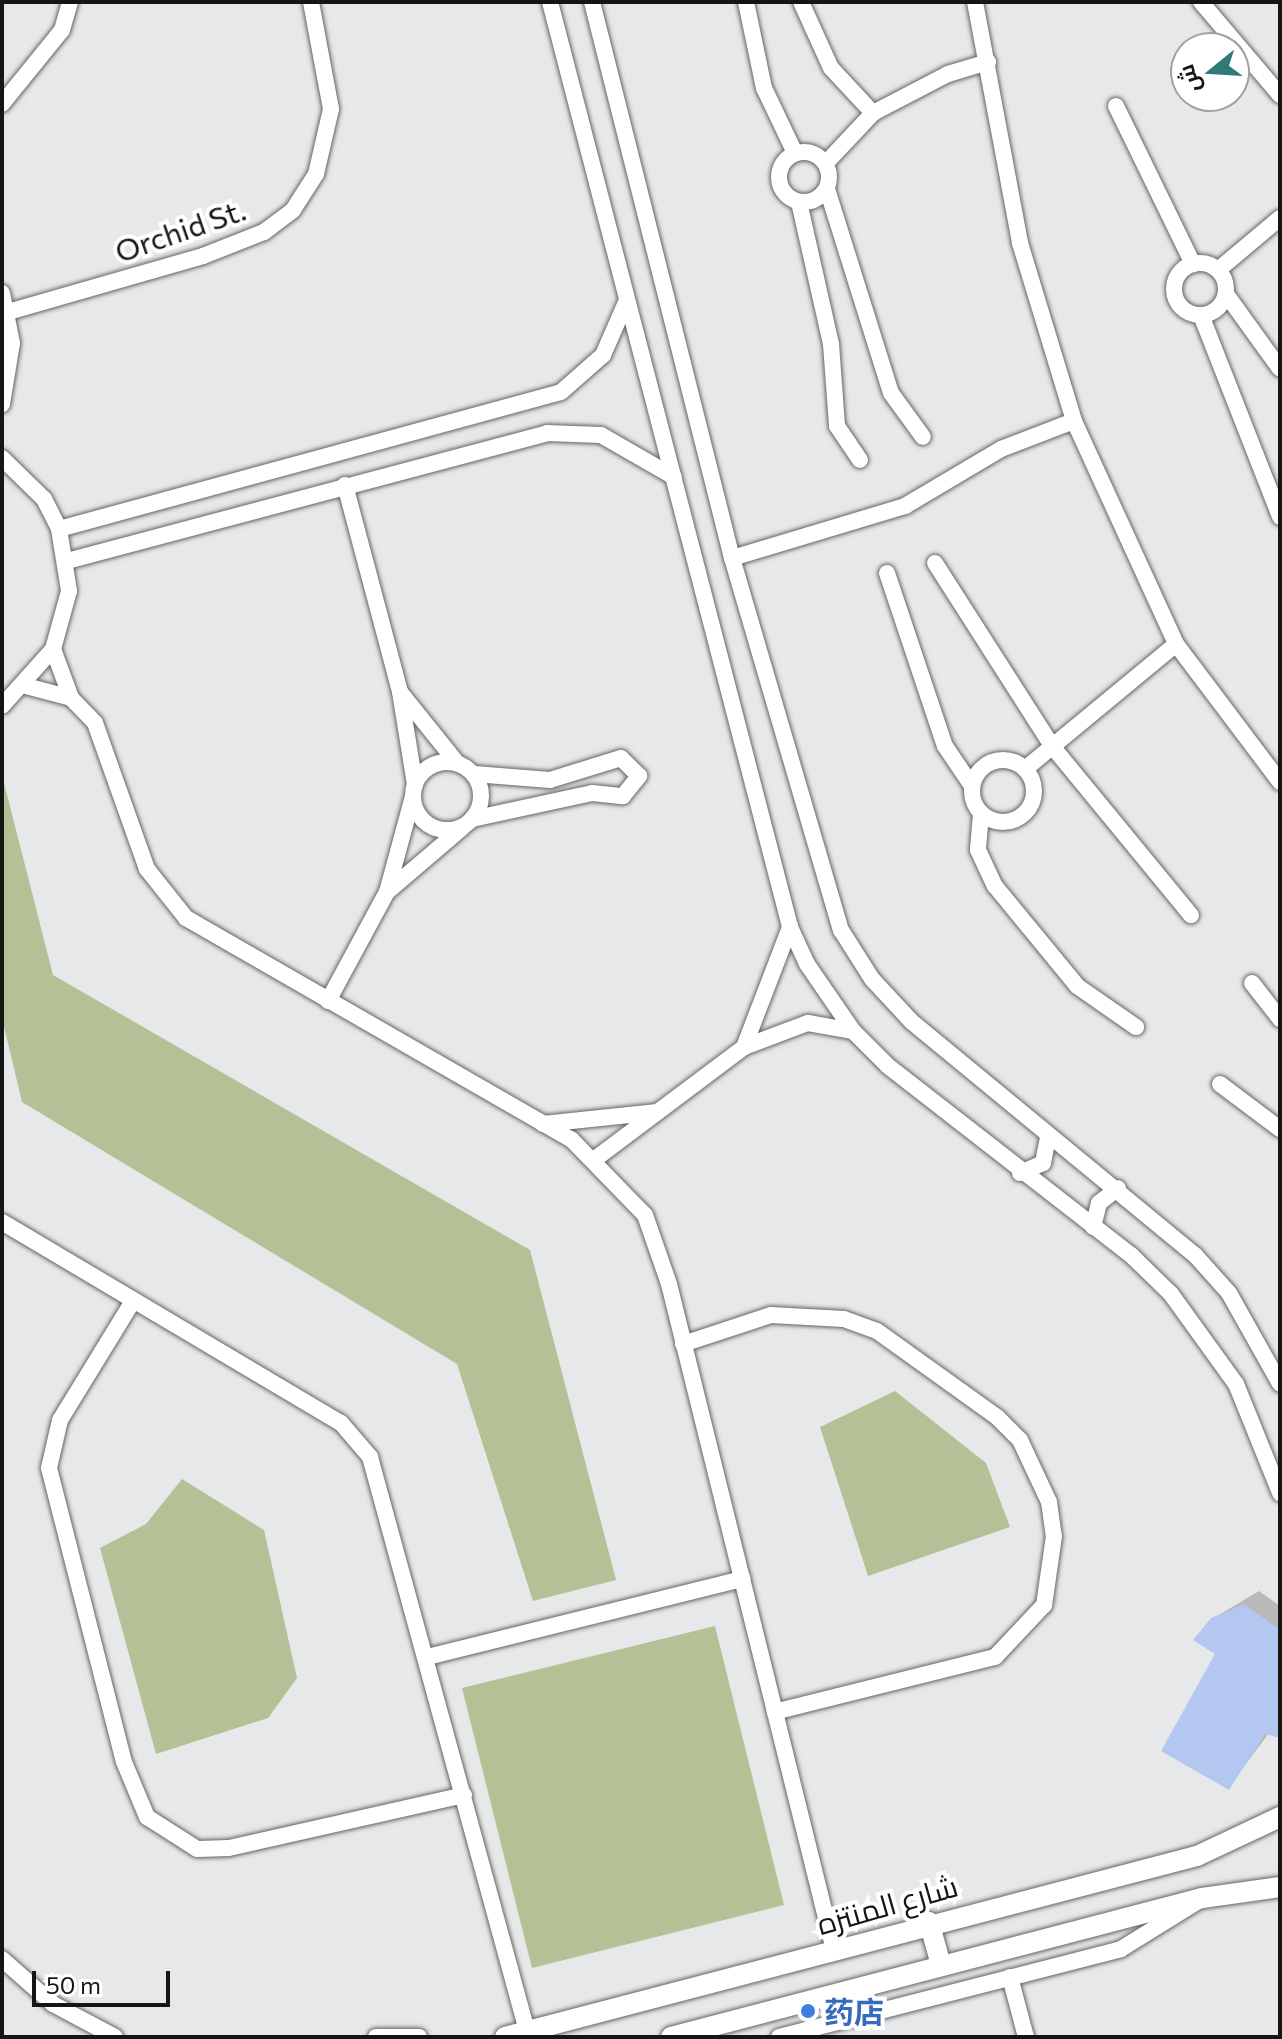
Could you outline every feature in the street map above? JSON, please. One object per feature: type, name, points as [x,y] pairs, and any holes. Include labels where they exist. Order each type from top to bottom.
[{"type":"street","points":[[2,104],[62,30],[70,2]]},
{"type":"street","name":"Orchid St.","points":[[8,312],[235,245],[293,210],[316,174],[331,109],[311,2]]},
{"type":"street","points":[[550,2],[790,927],[853,1031],[1020,1173],[1131,1255],[1206,1337],[1236,1384],[1280,1493]]},
{"type":"street","points":[[592,2],[732,558],[841,930],[891,1001],[1048,1138],[1118,1188],[1229,1293],[1280,1384]]},
{"type":"street","points":[[746,2],[764,88],[795,153]]},
{"type":"street","points":[[801,2],[831,68],[873,113]]},
{"type":"street","points":[[975,2],[1020,243],[1074,421],[1176,644],[1280,782]]},
{"type":"street","points":[[1201,2],[1280,95]]},
{"type":"street","points":[[923,437],[891,393],[827,189],[826,163],[873,113],[922,85],[988,62]]},
{"type":"street","points":[[1116,106],[1193,264]]},
{"type":"street","points":[[795,153],[815,154],[826,163]]},
{"type":"street","points":[[795,153],[779,179],[799,202],[831,344],[837,426],[860,460]]},
{"type":"street","points":[[799,202],[827,189]]},
{"type":"street","points":[[1218,270],[1280,218]]},
{"type":"street","points":[[1193,264],[1218,270]]},
{"type":"street","points":[[1193,264],[1176,277],[1175,298],[1201,315],[1280,517]]},
{"type":"street","points":[[1218,270],[1226,294],[1280,369]]},
{"type":"street","points":[[2,293],[8,312],[11,358],[2,404]]},
{"type":"street","points":[[1201,315],[1226,294]]},
{"type":"street","points":[[59,529],[561,392],[603,355],[627,300]]},
{"type":"street","points":[[732,558],[905,506],[1001,449],[1074,421]]},
{"type":"street","points":[[67,561],[345,485],[574,431],[626,445],[674,477]]},
{"type":"street","points":[[2,458],[44,499],[59,529],[67,561],[66,606],[53,649],[26,686],[2,706]]},
{"type":"street","points":[[345,485],[400,692],[414,790],[429,825],[468,823],[592,793],[623,796],[639,776],[621,758],[589,774],[533,781],[474,774],[457,763],[400,692]]},
{"type":"street","points":[[935,563],[1052,746],[1191,915]]},
{"type":"street","points":[[887,573],[945,746],[972,786],[981,814],[978,850],[995,886],[1077,986],[1136,1027]]},
{"type":"street","points":[[1025,769],[1176,644]]},
{"type":"street","points":[[53,649],[71,698],[95,723],[147,869],[164,896],[212,935],[543,1124],[595,1159],[645,1215],[683,1344],[834,1950]]},
{"type":"street","points":[[26,686],[71,698]]},
{"type":"street","points":[[972,786],[989,763],[1008,760],[1025,769],[1034,791],[1025,813],[1004,823],[981,814]]},
{"type":"street","points":[[328,1001],[387,892],[414,790],[427,768],[457,763]]},
{"type":"street","points":[[387,892],[468,823],[482,797],[474,774]]},
{"type":"street","points":[[589,774],[592,793]]},
{"type":"street","points":[[744,1047],[790,927]]},
{"type":"street","points":[[1252,983],[1280,1019]]},
{"type":"street","points":[[595,1159],[744,1047],[808,1023],[853,1031]]},
{"type":"street","points":[[1220,1084],[1280,1129]]},
{"type":"street","points":[[543,1124],[658,1112]]},
{"type":"street","points":[[1020,1173],[1043,1163],[1048,1138]]},
{"type":"street","points":[[1093,1227],[1099,1203],[1118,1188]]},
{"type":"street","points":[[2,1222],[358,1438],[378,1479],[527,2031]]},
{"type":"street","points":[[133,1301],[60,1420],[49,1468],[124,1762],[147,1817],[197,1849],[229,1848],[464,1795]]},
{"type":"street","points":[[683,1344],[771,1315],[844,1319],[877,1331],[997,1417],[1020,1440],[1049,1502],[1054,1536],[1044,1605],[995,1657],[775,1712]]},
{"type":"street","points":[[427,1657],[742,1579]]},
{"type":"street","name":"شارع المنتزه","points":[[505,2037],[929,1922],[1214,1851],[1280,1817]]},
{"type":"street","points":[[671,2037],[1202,1898],[1280,1887]]},
{"type":"street","points":[[779,2037],[1121,1949],[1202,1898]]},
{"type":"street","points":[[929,1922],[941,1965]]},
{"type":"street","points":[[2,1959],[53,2004],[115,2037]]},
{"type":"street","points":[[1010,1977],[1026,2037]]},
{"type":"street","points":[[376,2037],[419,2037]]},
{"type":"green space","points":[[2,775],[53,975],[530,1250],[616,1580],[533,1601],[457,1364],[22,1102],[2,1018]]},
{"type":"green space","points":[[895,1391],[986,1463],[1010,1527],[868,1576],[820,1427]]},
{"type":"green space","points":[[182,1479],[264,1530],[297,1678],[268,1718],[156,1754],[100,1548],[146,1524]]},
{"type":"green space","points":[[715,1626],[784,1905],[532,1968],[462,1688]]},
{"type":"building","points":[[1244,1604],[1280,1630],[1280,1738],[1265,1734],[1229,1790],[1161,1751],[1215,1654],[1193,1640],[1211,1618]]},
{"type":"place","name":"药店","points":[[808,2011]]}]
